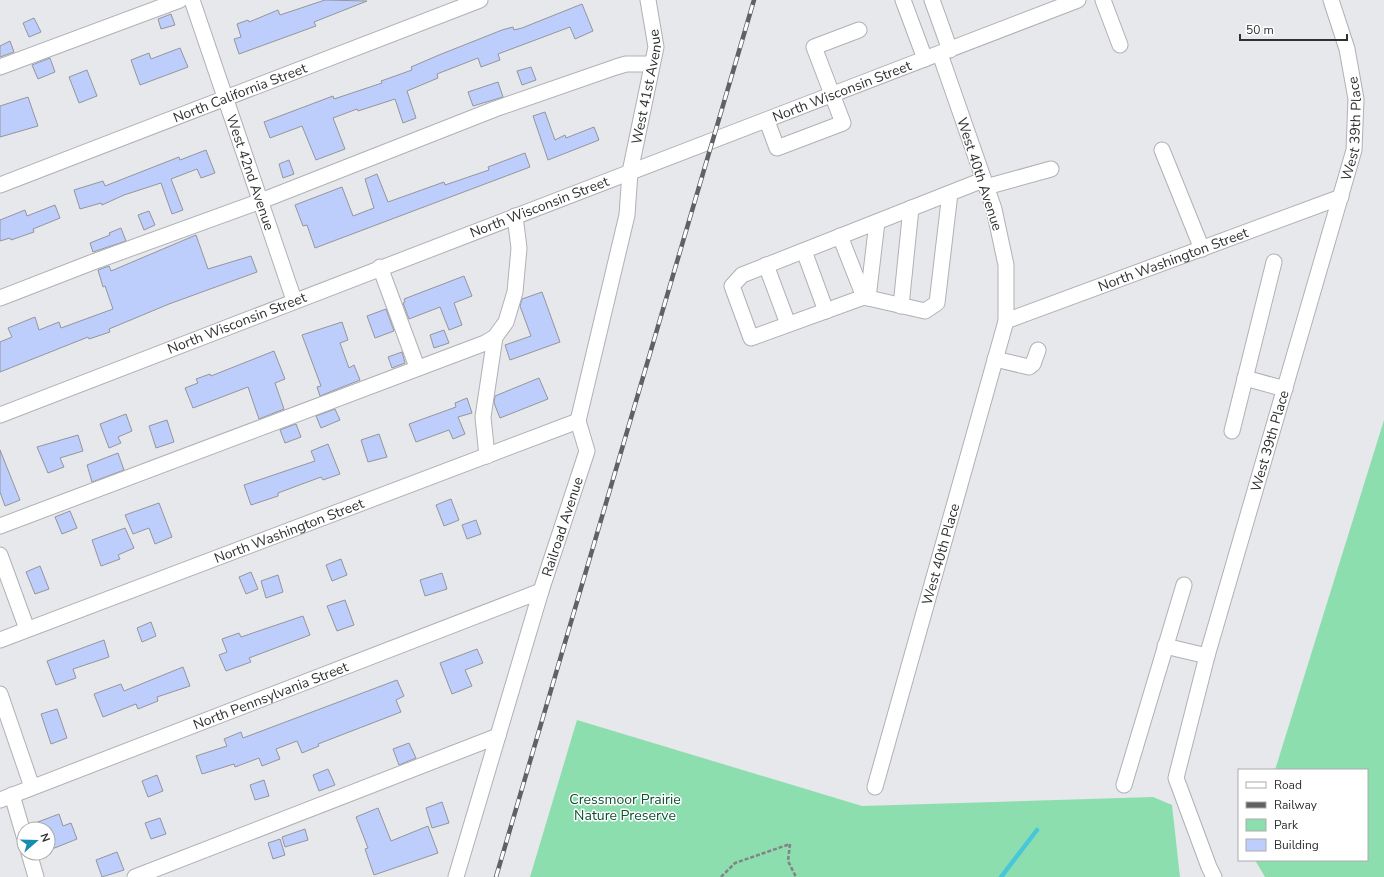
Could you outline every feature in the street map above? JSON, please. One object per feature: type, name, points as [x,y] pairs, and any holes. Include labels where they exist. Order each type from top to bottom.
[{"type":"street","points":[[0,67],[180,0]]},
{"type":"street","name":"West 42nd Avenue","points":[[192,0],[227,97],[294,300]]},
{"type":"street","name":"North California Street","points":[[0,185],[480,0]]},
{"type":"street","name":"West 41st Avenue","points":[[630,172],[656,47],[648,0]]},
{"type":"street","points":[[903,0],[925,59]]},
{"type":"street","name":"West 40th Avenue","points":[[932,0],[945,52],[994,209],[1006,265],[1006,321]]},
{"type":"street","name":"North Wisconsin Street","points":[[0,415],[294,300],[767,121],[1078,0]]},
{"type":"street","points":[[1103,0],[1120,45]]},
{"type":"street","name":"West 39th Place","points":[[1214,877],[1176,778],[1207,656],[1354,150],[1356,99],[1347,49],[1331,0]]},
{"type":"street","points":[[767,121],[777,148],[843,123],[814,47],[859,30]]},
{"type":"street","points":[[0,298],[261,201],[495,109],[626,64],[652,64]]},
{"type":"street","points":[[1162,150],[1202,249]]},
{"type":"street","points":[[950,193],[937,303],[924,311],[866,298],[788,324],[752,338],[732,286],[742,275],[950,193],[1051,169]]},
{"type":"street","points":[[578,421],[627,215],[630,172]]},
{"type":"street","name":"North Washington Street","points":[[1006,321],[1341,197]]},
{"type":"street","points":[[901,306],[911,208]]},
{"type":"street","points":[[487,456],[483,417],[496,337],[506,322],[515,292],[519,248],[515,216]]},
{"type":"street","points":[[866,298],[877,222]]},
{"type":"street","points":[[840,236],[866,298]]},
{"type":"street","points":[[804,251],[826,311]]},
{"type":"street","points":[[1232,431],[1274,262]]},
{"type":"street","points":[[766,265],[788,324]]},
{"type":"street","points":[[380,267],[417,367]]},
{"type":"street","name":"West 40th Place","points":[[875,787],[1006,321]]},
{"type":"street","points":[[0,526],[417,367],[485,343],[496,337]]},
{"type":"street","points":[[995,359],[1029,367],[1033,364],[1038,350]]},
{"type":"street","points":[[1245,378],[1285,389]]},
{"type":"street","name":"North Washington Street","points":[[0,640],[578,421]]},
{"type":"street","name":"Railroad Avenue","points":[[456,877],[541,591],[587,451],[578,421]]},
{"type":"street","points":[[0,555],[6,591],[27,629]]},
{"type":"street","points":[[1124,785],[1184,585]]},
{"type":"street","name":"North Pennsylvania Street","points":[[6,797],[541,591]]},
{"type":"street","points":[[1165,646],[1207,656]]},
{"type":"street","points":[[0,694],[32,787]]},
{"type":"street","points":[[135,877],[498,736]]},
{"type":"street","points":[[6,797],[17,821]]},
{"type":"street","points":[[31,861],[36,877]]},
{"type":"path","points":[[721,877],[735,863],[790,844],[788,861],[796,877]]},
{"type":"green space","points":[[1384,420],[1384,877],[1265,877],[1256,861],[1368,861],[1368,769],[1275,769]]},
{"type":"green space","name":"Cressmoor Prairie Nature Preserve","points":[[577,720],[862,806],[1153,797],[1172,805],[1180,877],[530,877]]},
{"type":"building","points":[[325,0],[367,1],[314,22],[316,26],[239,54],[234,39],[241,37],[237,24],[248,20],[249,22],[278,10],[280,15]]},
{"type":"building","points":[[582,4],[593,31],[575,39],[570,27],[498,54],[500,60],[481,67],[478,58],[437,74],[438,78],[407,91],[416,118],[403,123],[395,99],[358,111],[357,109],[333,118],[345,149],[316,160],[302,126],[270,138],[264,122],[333,96],[334,99],[382,83],[381,81],[412,70],[411,67],[502,30],[513,27],[514,30],[522,28]]},
{"type":"building","points":[[171,14],[175,25],[161,29],[158,19]]},
{"type":"building","points":[[34,18],[41,32],[29,37],[23,23]]},
{"type":"building","points":[[10,41],[14,52],[0,57],[0,46]]},
{"type":"building","points":[[180,48],[188,67],[140,85],[131,60],[149,53],[151,59]]},
{"type":"building","points":[[50,58],[55,72],[38,79],[32,65]]},
{"type":"building","points":[[531,67],[536,80],[522,85],[517,71]]},
{"type":"building","points":[[87,70],[97,96],[79,103],[69,77]]},
{"type":"building","points":[[498,82],[503,97],[473,106],[468,92]]},
{"type":"building","points":[[28,97],[38,126],[0,137],[0,106]]},
{"type":"building","points":[[545,112],[555,140],[565,135],[566,138],[594,127],[599,140],[548,160],[533,116]]},
{"type":"building","points":[[206,150],[215,173],[201,178],[197,169],[171,179],[183,210],[172,214],[161,183],[124,195],[102,205],[101,203],[80,209],[74,190],[103,181],[105,186],[179,157],[180,160]]},
{"type":"building","points":[[525,153],[530,167],[315,248],[307,225],[303,226],[295,205],[342,187],[353,216],[374,208],[365,179],[377,174],[388,202],[444,182],[445,185],[489,170],[488,167]]},
{"type":"building","points":[[289,160],[294,174],[283,178],[279,164]]},
{"type":"building","points":[[55,205],[60,218],[33,229],[34,232],[11,240],[10,238],[0,241],[0,220],[25,210],[27,216]]},
{"type":"building","points":[[149,211],[155,225],[144,230],[138,215]]},
{"type":"building","points":[[121,228],[126,241],[93,252],[90,243],[110,235],[109,233]]},
{"type":"building","points":[[196,235],[208,269],[251,256],[257,272],[169,304],[109,329],[110,332],[89,339],[88,337],[0,372],[0,342],[12,337],[8,328],[35,317],[39,330],[59,322],[61,328],[113,309],[105,286],[103,287],[98,270],[109,266],[111,271]]},
{"type":"building","points":[[464,276],[472,296],[454,303],[462,325],[449,330],[440,307],[409,319],[403,303],[405,302],[404,299]]},
{"type":"building","points":[[542,292],[560,342],[510,360],[505,345],[531,336],[520,306],[522,299]]},
{"type":"building","points":[[386,309],[394,331],[375,338],[367,316]]},
{"type":"building","points":[[342,322],[348,340],[340,343],[349,368],[354,365],[360,380],[320,396],[317,387],[321,386],[302,335]]},
{"type":"building","points":[[444,330],[449,343],[434,348],[430,335]]},
{"type":"building","points":[[274,351],[285,379],[275,383],[284,409],[259,419],[248,387],[193,408],[185,388],[198,383],[196,379],[210,374],[211,376]]},
{"type":"building","points":[[402,352],[405,363],[392,368],[388,357]]},
{"type":"building","points":[[539,378],[548,399],[500,418],[494,403],[495,396]]},
{"type":"building","points":[[467,398],[472,413],[458,417],[465,434],[453,439],[449,430],[416,442],[409,424],[456,407],[455,403]]},
{"type":"building","points":[[335,409],[340,420],[321,428],[316,416]]},
{"type":"building","points":[[126,414],[132,431],[118,437],[121,443],[109,448],[100,424]]},
{"type":"building","points":[[167,420],[174,442],[156,448],[149,426]]},
{"type":"building","points":[[296,424],[301,437],[285,443],[280,430]]},
{"type":"building","points":[[379,434],[387,457],[368,462],[361,440]]},
{"type":"building","points":[[78,435],[83,451],[60,458],[64,467],[48,473],[37,447]]},
{"type":"building","points":[[328,444],[340,474],[323,480],[321,477],[278,493],[278,496],[251,505],[244,485],[315,461],[311,451]]},
{"type":"building","points":[[0,450],[20,500],[5,506],[0,492]]},
{"type":"building","points":[[118,453],[124,470],[92,482],[87,465]]},
{"type":"building","points":[[451,499],[459,520],[444,526],[436,505]]},
{"type":"building","points":[[159,503],[172,537],[155,544],[149,528],[133,534],[125,515]]},
{"type":"building","points":[[70,511],[77,528],[62,534],[55,517]]},
{"type":"building","points":[[476,520],[481,534],[467,539],[462,525]]},
{"type":"building","points":[[125,528],[134,548],[118,555],[120,559],[101,566],[92,540]]},
{"type":"building","points":[[341,559],[347,575],[332,581],[326,565]]},
{"type":"building","points":[[40,566],[49,589],[35,594],[26,572]]},
{"type":"building","points":[[251,572],[258,589],[246,594],[239,577]]},
{"type":"building","points":[[442,573],[447,589],[425,596],[420,580]]},
{"type":"building","points":[[278,575],[283,592],[266,598],[261,581]]},
{"type":"building","points":[[345,600],[354,625],[337,631],[327,606]]},
{"type":"building","points":[[303,616],[310,635],[249,658],[251,662],[226,671],[219,655],[227,652],[222,639],[239,633],[241,637]]},
{"type":"building","points":[[151,622],[156,636],[142,642],[137,628]]},
{"type":"building","points":[[104,640],[109,657],[73,669],[76,678],[56,685],[47,661]]},
{"type":"building","points":[[477,649],[483,663],[465,670],[472,686],[452,694],[440,663]]},
{"type":"building","points":[[183,667],[190,686],[157,697],[158,701],[138,709],[136,704],[103,717],[94,694],[121,684],[124,691]]},
{"type":"building","points":[[397,680],[404,696],[396,700],[401,712],[318,744],[319,746],[302,753],[297,741],[276,749],[280,759],[262,766],[259,758],[235,767],[234,764],[202,774],[196,756],[227,746],[224,739],[241,732],[243,738]]},
{"type":"building","points":[[57,709],[67,738],[51,744],[41,714]]},
{"type":"building","points":[[409,743],[416,758],[399,765],[393,749]]},
{"type":"building","points":[[328,769],[335,785],[319,791],[313,775]]},
{"type":"building","points":[[157,775],[163,791],[148,797],[142,781]]},
{"type":"building","points":[[264,780],[269,796],[255,800],[250,785]]},
{"type":"building","points":[[442,802],[449,823],[432,828],[426,808]]},
{"type":"building","points":[[378,808],[391,841],[428,826],[438,853],[374,875],[365,849],[368,848],[356,817]]},
{"type":"building","points":[[59,814],[63,826],[71,823],[77,839],[56,847],[56,821],[41,821]]},
{"type":"building","points":[[160,818],[166,834],[151,839],[145,823]]},
{"type":"building","points":[[305,829],[308,840],[285,847],[282,837]]},
{"type":"building","points":[[280,839],[285,855],[273,859],[268,843]]},
{"type":"building","points":[[117,852],[124,870],[102,877],[96,860]]},
{"type":"waterway","points":[[1001,877],[1037,830]]},
{"type":"railway","points":[[496,877],[754,0]]}]
